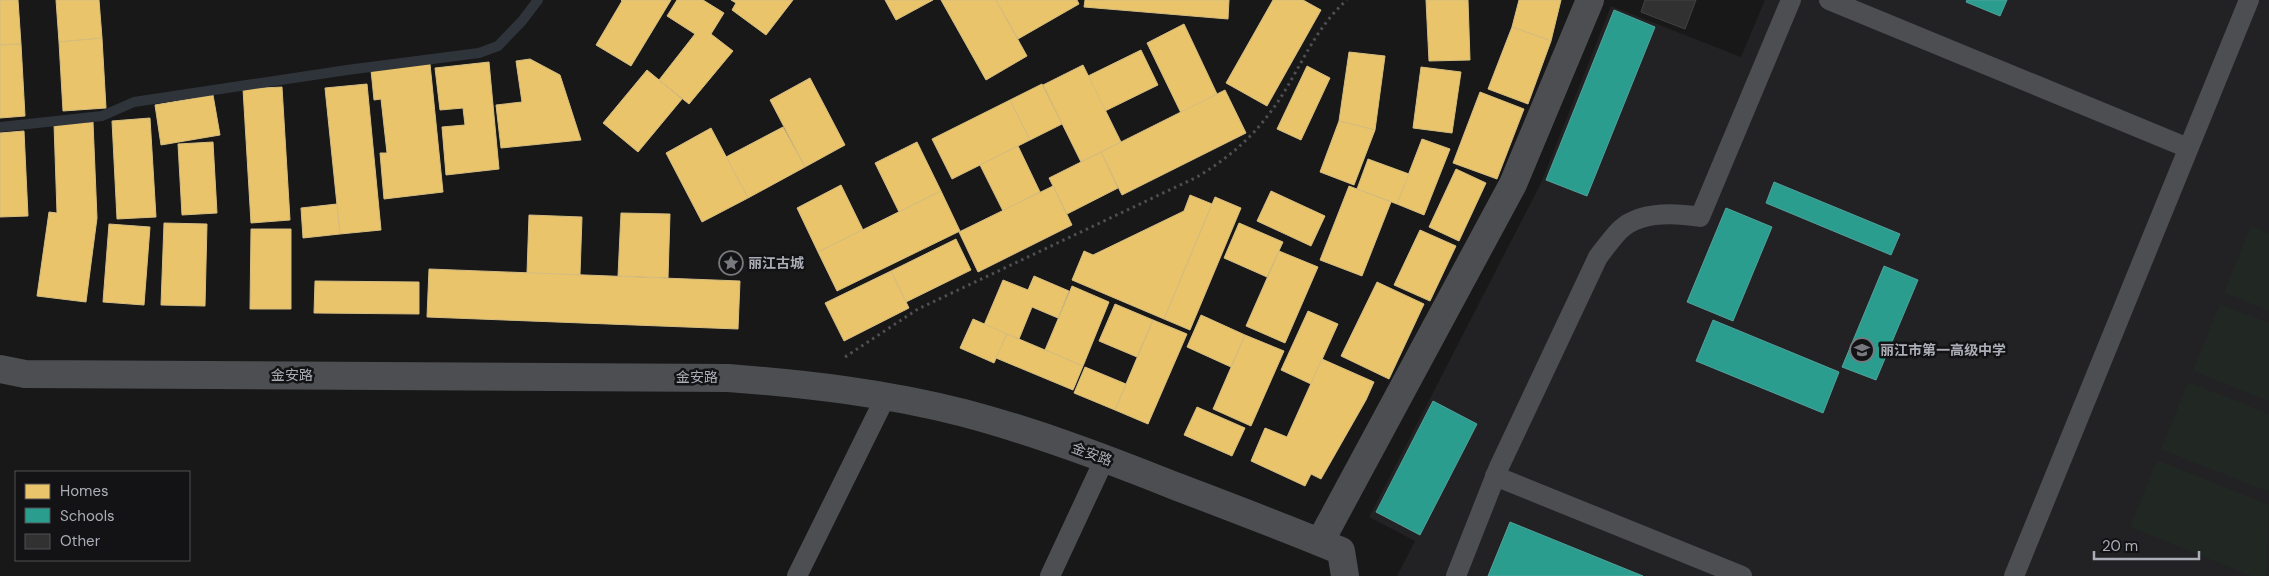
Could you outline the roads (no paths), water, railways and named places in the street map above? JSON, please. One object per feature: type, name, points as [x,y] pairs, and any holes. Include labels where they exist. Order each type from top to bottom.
[{"type":"street","points":[[1320,542],[1513,184],[1590,0]]},
{"type":"street","name":"金安路","points":[[0,369],[35,374],[728,378],[804,384],[886,396],[963,413],[1020,429],[1106,458],[1341,551],[1345,576]]},
{"type":"lane","points":[[1456,576],[1495,476],[1598,257],[1622,228],[1640,219],[1661,214],[1700,216],[1791,0]]},
{"type":"lane","points":[[1829,0],[2188,148]]},
{"type":"lane","points":[[2014,576],[2248,0]]},
{"type":"lane","points":[[797,576],[886,396]]},
{"type":"lane","points":[[1050,576],[1106,458]]},
{"type":"lane","points":[[1495,476],[1742,576]]},
{"type":"waterway","points":[[0,127],[102,116],[134,102],[347,70],[479,53],[498,46],[522,21],[538,0]]},
{"type":"place","name":"丽江古城","points":[[731,263]]},
{"type":"place","name":"丽江市第一高级中学","points":[[1862,350]]}]
